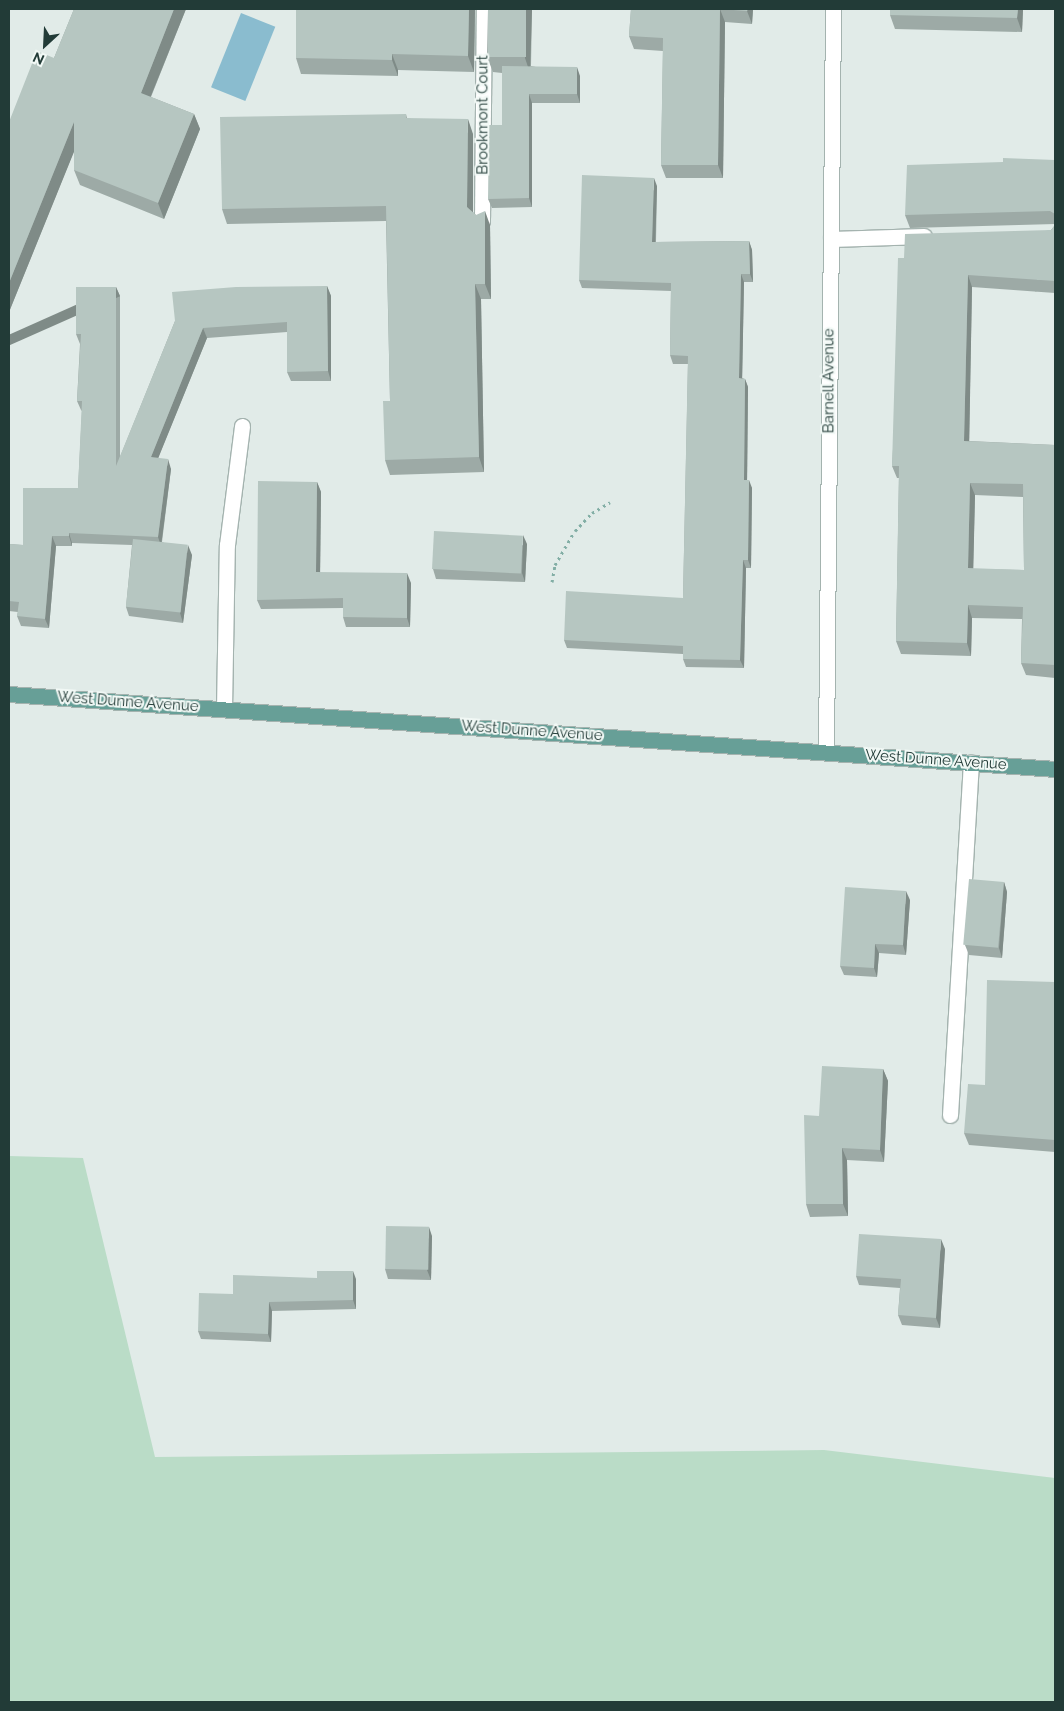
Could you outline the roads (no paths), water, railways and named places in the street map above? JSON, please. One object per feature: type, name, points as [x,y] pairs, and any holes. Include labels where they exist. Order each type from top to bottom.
[{"type":"main road","name":"West Dunne Avenue","points":[[9,694],[1055,769]]},
{"type":"street","name":"Brookmont Court","points":[[482,221],[484,9]]},
{"type":"street","name":"Barnell Avenue","points":[[826,752],[833,9]]},
{"type":"street","points":[[830,239],[936,235]]},
{"type":"street","points":[[224,709],[228,545],[242,426]]},
{"type":"street","points":[[950,1115],[971,763]]},
{"type":"water","points":[[241,13],[275,27],[245,101],[211,87]]}]
